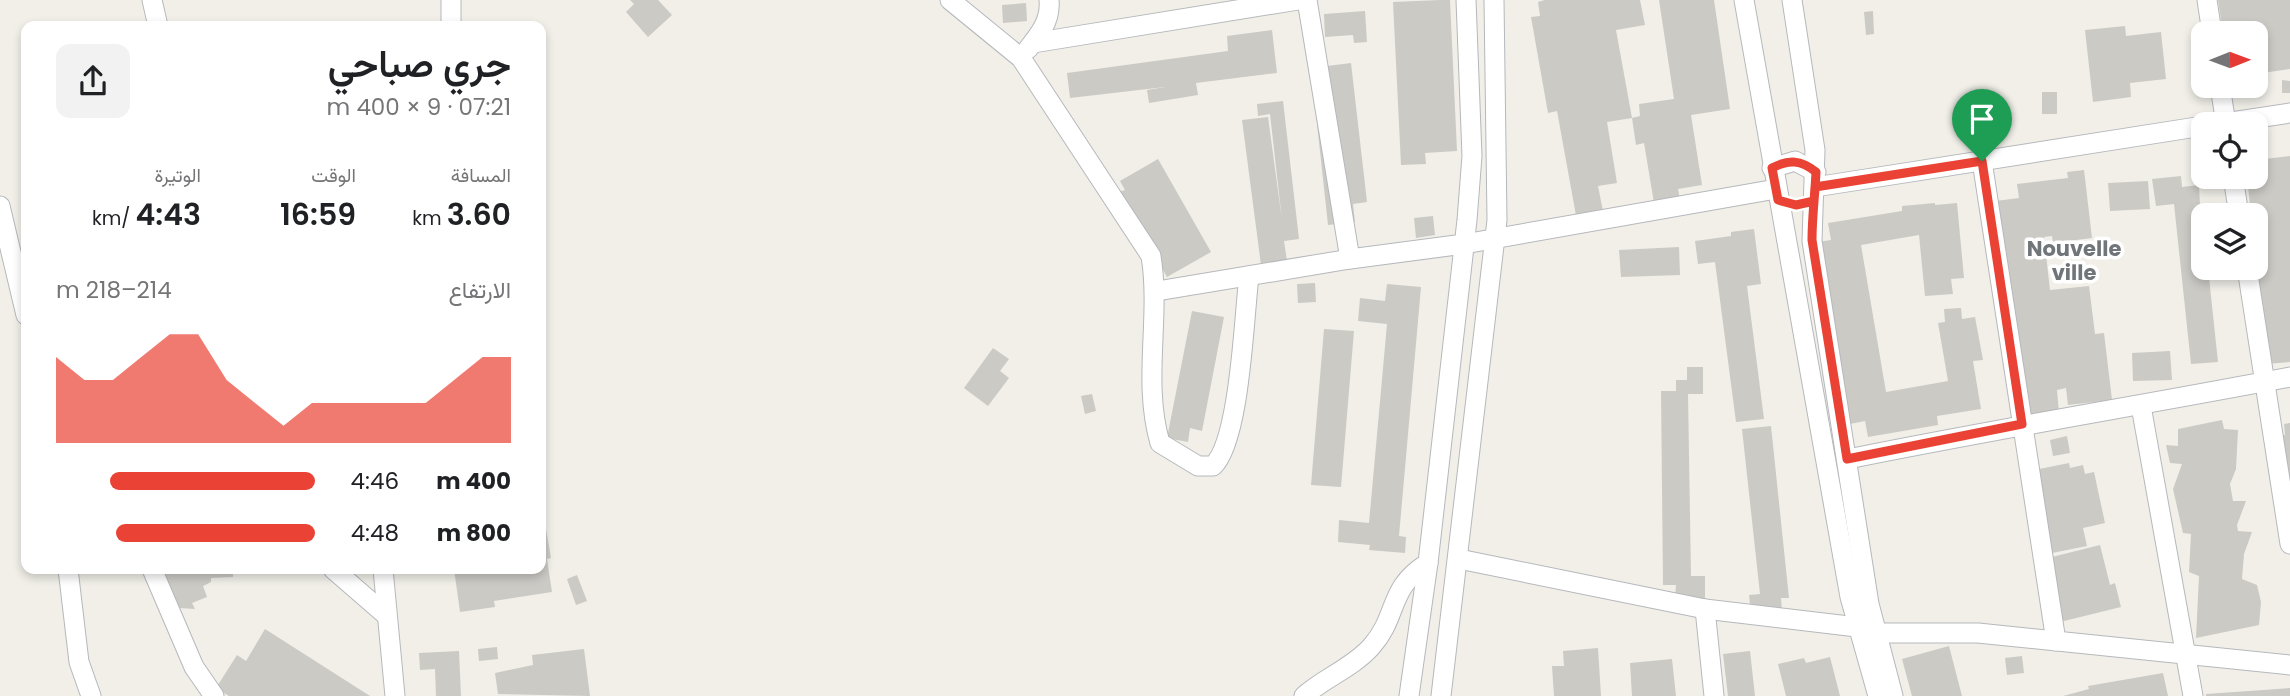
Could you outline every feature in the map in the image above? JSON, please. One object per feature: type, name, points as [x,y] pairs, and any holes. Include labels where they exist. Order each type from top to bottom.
[{"type":"street","points":[[152,0],[157,21]]},
{"type":"street","points":[[451,0],[451,21]]},
{"type":"street","points":[[950,0],[1027,50],[1152,256],[1157,291],[1151,358],[1153,420],[1160,443],[1198,466],[1213,466],[1222,458],[1230,429],[1249,275]]},
{"type":"street","points":[[1027,50],[1043,30],[1050,10],[1049,0]]},
{"type":"street","points":[[1027,50],[1298,0]]},
{"type":"street","points":[[1307,0],[1350,259]]},
{"type":"street","points":[[1409,696],[1428,563],[1472,156],[1466,0]]},
{"type":"street","points":[[1441,696],[1495,237],[1494,0]]},
{"type":"street","points":[[1744,0],[1772,168],[1857,627],[1878,696]]},
{"type":"street","points":[[1793,0],[1815,187],[1812,240],[1876,633],[1894,696]]},
{"type":"street","points":[[2207,0],[2210,21]]},
{"type":"street","points":[[2268,117],[2290,113]]},
{"type":"street","points":[[1157,291],[1777,194],[1796,205],[1815,187],[2191,129]]},
{"type":"street","points":[[1772,168],[1783,162],[1795,161],[1815,187]]},
{"type":"street","points":[[1982,161],[2056,641]]},
{"type":"street","points":[[0,206],[21,294]]},
{"type":"street","points":[[2249,280],[2290,544]]},
{"type":"street","points":[[1847,459],[2022,424],[2141,406],[2290,377]]},
{"type":"street","points":[[2141,406],[2193,696]]},
{"type":"street","points":[[1459,559],[1705,609],[1857,627],[1876,633],[1978,633],[2290,665]]},
{"type":"street","points":[[1303,696],[1369,650],[1384,631],[1398,594],[1410,575],[1428,563]]},
{"type":"street","points":[[69,574],[79,662],[91,696]]},
{"type":"street","points":[[154,574],[194,667],[214,696]]},
{"type":"street","points":[[339,574],[386,615]]},
{"type":"street","points":[[383,574],[395,696]]},
{"type":"street","points":[[1705,609],[1714,696]]},
{"type":"building","points":[[630,0],[658,0],[672,15],[648,37],[626,12],[634,4]]},
{"type":"building","points":[[1450,0],[1457,151],[1425,153],[1426,164],[1401,165],[1393,2]]},
{"type":"building","points":[[1640,0],[1645,25],[1616,30],[1632,118],[1607,122],[1617,183],[1598,186],[1604,216],[1577,221],[1557,111],[1548,113],[1531,17],[1540,16],[1538,2]]},
{"type":"building","points":[[1659,0],[1714,0],[1730,109],[1691,115],[1702,185],[1678,189],[1681,205],[1655,209],[1644,143],[1636,145],[1632,118],[1640,116],[1639,104],[1674,99]]},
{"type":"building","points":[[2218,0],[2290,0],[2290,69],[2268,72],[2268,21],[2221,21]]},
{"type":"building","points":[[1026,3],[1027,21],[1003,23],[1002,5]]},
{"type":"building","points":[[1365,11],[1367,42],[1354,43],[1353,35],[1325,37],[1324,14]]},
{"type":"building","points":[[1873,11],[1874,34],[1866,35],[1864,12]]},
{"type":"building","points":[[2125,26],[2126,36],[2161,32],[2166,79],[2130,83],[2131,97],[2093,102],[2085,30]]},
{"type":"building","points":[[1272,30],[1277,73],[1196,83],[1198,95],[1149,103],[1147,90],[1165,87],[1070,98],[1067,73],[1228,51],[1227,36]]},
{"type":"building","points":[[1351,63],[1367,202],[1353,204],[1355,222],[1328,225],[1311,68]]},
{"type":"building","points":[[2282,80],[2290,81],[2290,93],[2282,93]]},
{"type":"building","points":[[2042,92],[2057,92],[2057,114],[2042,114]]},
{"type":"building","points":[[1283,101],[1299,239],[1284,241],[1287,261],[1261,265],[1242,120],[1268,117],[1282,220],[1270,114],[1258,116],[1257,104]]},
{"type":"building","points":[[2290,156],[2290,362],[2266,364],[2257,280],[2268,280],[2268,203],[2250,203],[2248,189],[2268,189],[2268,159]]},
{"type":"building","points":[[1158,159],[1211,252],[1167,277],[1119,192],[1125,190],[1120,181]]},
{"type":"building","points":[[2084,170],[2092,238],[2053,243],[2052,236],[2044,237],[2050,290],[2089,286],[2095,334],[2104,333],[2112,400],[2068,405],[2066,388],[2057,390],[2059,413],[2013,418],[1988,202],[2019,198],[2017,184],[2068,178],[2067,172]]},
{"type":"building","points":[[2181,176],[2182,187],[2199,189],[2200,203],[2191,203],[2191,280],[2209,280],[2218,362],[2191,364],[2174,204],[2156,206],[2152,179]]},
{"type":"building","points":[[2148,181],[2150,209],[2110,211],[2108,183]]},
{"type":"building","points":[[1957,203],[1964,278],[1951,279],[1953,294],[1925,296],[1919,235],[1861,245],[1886,392],[1948,381],[1938,323],[1945,322],[1944,309],[1961,308],[1962,319],[1975,317],[1983,360],[1973,361],[1981,409],[1937,416],[1938,425],[1868,437],[1865,421],[1850,424],[1817,242],[1831,240],[1828,223],[1902,211],[1902,206]]},
{"type":"building","points":[[1433,216],[1435,235],[1416,238],[1414,218]]},
{"type":"building","points":[[1754,229],[1761,284],[1747,286],[1764,419],[1736,422],[1715,262],[1698,264],[1695,241],[1731,236],[1731,232]]},
{"type":"building","points":[[1679,247],[1680,275],[1621,277],[1619,250]]},
{"type":"building","points":[[1315,283],[1316,302],[1298,303],[1297,284]]},
{"type":"building","points":[[1387,284],[1421,287],[1399,536],[1406,537],[1405,553],[1369,550],[1370,545],[1338,542],[1339,520],[1369,523],[1387,324],[1358,321],[1360,298],[1385,301]]},
{"type":"building","points":[[1192,311],[1224,317],[1202,431],[1190,428],[1188,442],[1167,438]]},
{"type":"building","points":[[1324,329],[1354,331],[1341,487],[1311,485]]},
{"type":"building","points":[[993,348],[1009,359],[1000,371],[1009,378],[988,406],[964,388]]},
{"type":"building","points":[[2170,351],[2172,380],[2133,381],[2132,353]]},
{"type":"building","points":[[1687,367],[1703,367],[1703,394],[1688,394],[1691,576],[1705,576],[1705,599],[1675,599],[1676,585],[1663,585],[1661,391],[1676,391],[1676,380],[1687,380]]},
{"type":"building","points":[[1092,394],[1096,411],[1085,414],[1081,396]]},
{"type":"building","points":[[2222,420],[2224,429],[2238,430],[2236,469],[2230,484],[2233,501],[2246,501],[2237,525],[2238,531],[2252,532],[2244,554],[2242,579],[2257,585],[2261,602],[2259,625],[2196,638],[2199,576],[2189,572],[2191,534],[2183,533],[2173,489],[2182,464],[2170,463],[2166,445],[2178,446],[2178,429]]},
{"type":"building","points":[[2290,423],[2290,532],[2278,436],[2285,435],[2284,424]]},
{"type":"building","points":[[1771,426],[1789,598],[1781,598],[1782,612],[1751,615],[1749,595],[1760,594],[1742,429]]},
{"type":"building","points":[[2067,436],[2070,453],[2053,456],[2050,440]]},
{"type":"building","points":[[2069,463],[2070,468],[2083,465],[2085,474],[2094,472],[2105,523],[2083,528],[2087,546],[2052,553],[2025,472]]},
{"type":"building","points":[[546,529],[551,558],[547,559],[552,592],[494,601],[495,607],[460,612],[455,574],[546,574]]},
{"type":"building","points":[[2100,545],[2110,585],[2115,583],[2121,607],[2060,622],[2047,571],[2055,569],[2052,557]]},
{"type":"building","points":[[163,574],[233,574],[233,577],[211,578],[211,582],[203,586],[207,597],[192,603],[195,609],[179,608]]},
{"type":"building","points":[[577,575],[587,601],[576,605],[567,579]]},
{"type":"building","points":[[265,629],[370,696],[229,696],[216,688],[237,655],[246,661]]},
{"type":"building","points":[[1949,646],[1962,696],[1912,696],[1902,659]]},
{"type":"building","points":[[497,647],[498,659],[479,661],[478,649]]},
{"type":"building","points":[[1598,648],[1601,696],[1554,696],[1552,666],[1564,666],[1563,651]]},
{"type":"building","points":[[584,649],[590,696],[498,694],[495,673],[533,665],[532,655]]},
{"type":"building","points":[[459,651],[461,696],[436,696],[435,669],[420,670],[419,653]]},
{"type":"building","points":[[1750,651],[1755,696],[1728,696],[1723,654]]},
{"type":"building","points":[[2022,656],[2024,673],[2007,675],[2005,658]]},
{"type":"building","points":[[1830,657],[1840,696],[1786,696],[1778,664],[1804,658],[1806,663]]},
{"type":"building","points":[[1672,659],[1676,696],[1632,696],[1630,663]]},
{"type":"building","points":[[2163,673],[2168,696],[2063,696],[2089,689],[2088,686]]},
{"type":"building","points":[[2290,688],[2290,696],[2206,696],[2206,694]]},
{"type":"district","name":"Nouvelle ville","points":[[2074,261]]},
{"type":"route","points":[[1982,161],[1815,187],[1814,201],[1805,204],[1796,205],[1778,200],[1772,168],[1783,162],[1795,161],[1807,164],[1816,172],[1815,187],[1813,214],[1812,240],[1847,459],[2022,424],[1982,161]]}]
